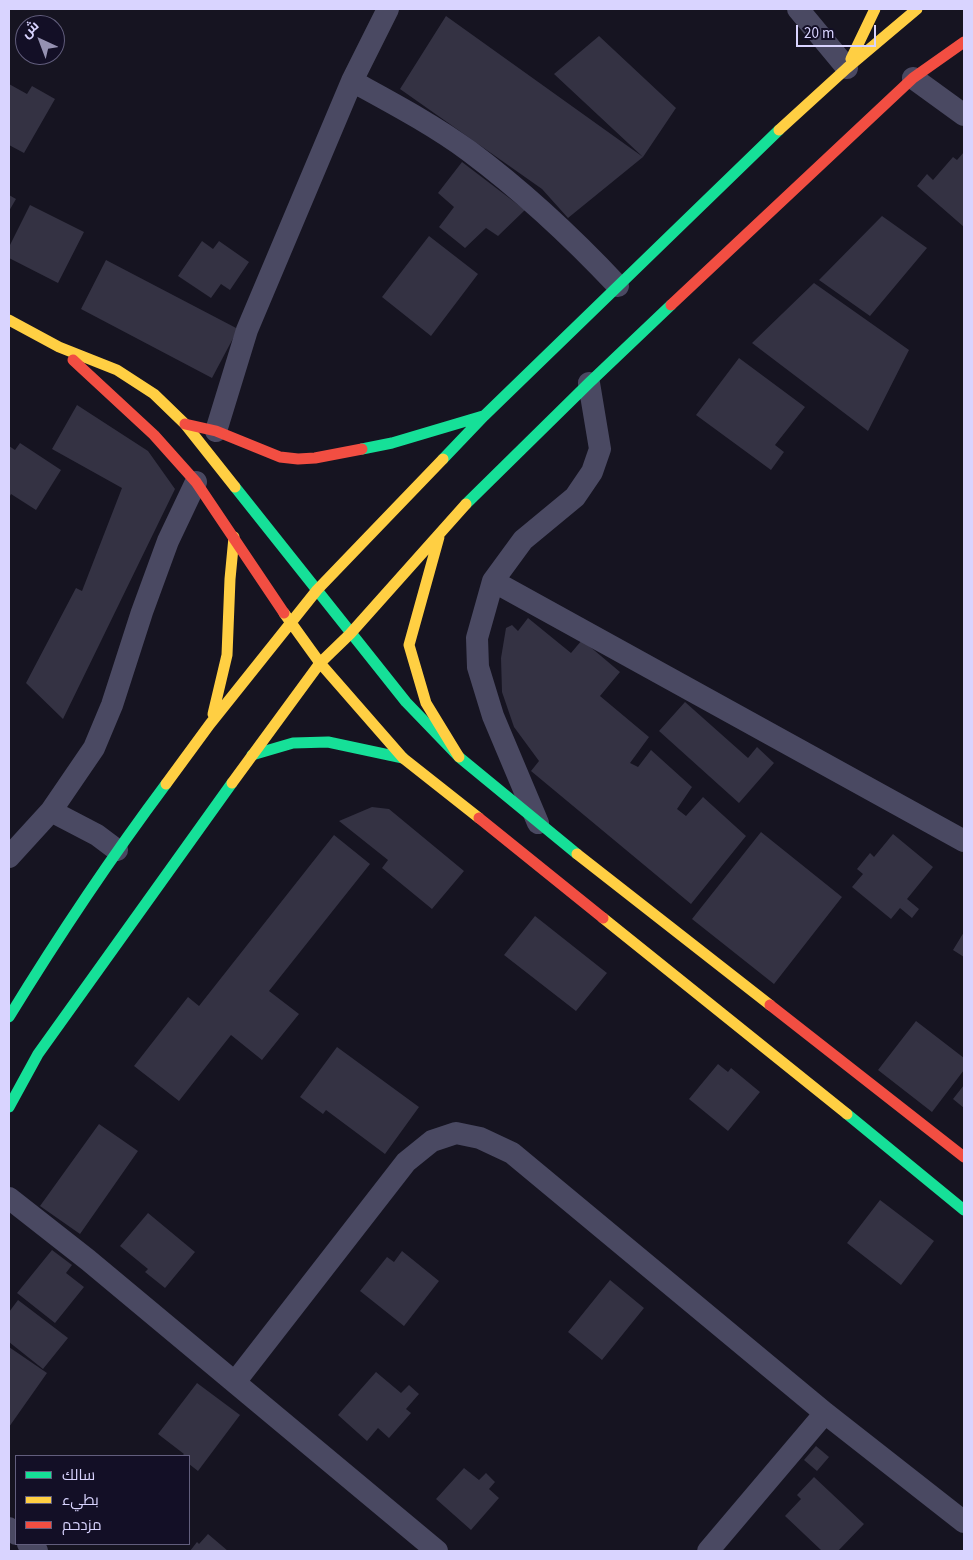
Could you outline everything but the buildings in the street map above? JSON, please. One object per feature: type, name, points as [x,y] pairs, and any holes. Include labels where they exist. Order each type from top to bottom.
[{"type":"main road","points":[[847,68],[875,9]]},
{"type":"main road","points":[[9,1017],[54,943],[116,850],[210,724],[317,590],[484,416],[756,150],[847,68],[917,9]]},
{"type":"main road","points":[[9,1107],[38,1054],[252,755],[320,664],[350,634],[474,494],[913,78],[964,42]]},
{"type":"main road","points":[[9,320],[59,347],[117,370],[154,394],[185,424],[350,634],[406,702],[459,757],[538,823],[964,1157]]},
{"type":"main road","points":[[59,347],[154,435],[196,482],[320,664],[403,758],[746,1032],[964,1210]]},
{"type":"main road","points":[[185,424],[216,431],[280,457],[298,459],[315,458],[392,443],[484,416]]},
{"type":"main road","points":[[441,531],[409,645],[426,703],[459,757]]},
{"type":"main road","points":[[210,724],[227,655],[230,578],[234,537]]},
{"type":"main road","points":[[252,755],[293,743],[328,742],[403,758]]},
{"type":"street","points":[[216,431],[247,330],[352,81],[388,9]]},
{"type":"street","points":[[798,9],[847,68]]},
{"type":"street","points":[[913,78],[964,115]]},
{"type":"street","points":[[352,81],[411,114],[468,150],[521,192],[572,237],[618,286]]},
{"type":"street","points":[[538,823],[493,716],[478,666],[477,638],[493,580],[523,540],[575,497],[592,472],[600,448],[589,383]]},
{"type":"street","points":[[9,857],[51,812],[94,748],[112,705],[142,612],[168,541],[196,482]]},
{"type":"street","points":[[493,580],[964,841]]},
{"type":"street","points":[[51,812],[97,835],[116,850]]},
{"type":"street","points":[[235,1382],[406,1162],[432,1141],[456,1133],[480,1138],[512,1154],[825,1413],[964,1522]]},
{"type":"street","points":[[9,1198],[88,1260],[437,1551]]},
{"type":"street","points":[[708,1551],[825,1413]]},
{"type":"traffic: fast","points":[[443,459],[484,416],[779,130]]},
{"type":"traffic: fast","points":[[466,504],[671,305]]},
{"type":"traffic: fast","points":[[362,449],[392,443],[483,416]]},
{"type":"traffic: fast","points":[[235,487],[406,702],[459,757],[577,854]]},
{"type":"traffic: fast","points":[[252,755],[293,743],[328,742],[403,758]]},
{"type":"traffic: fast","points":[[9,1107],[38,1054],[232,783]]},
{"type":"traffic: fast","points":[[9,1017],[85,899],[166,784]]},
{"type":"traffic: fast","points":[[847,1114],[964,1210]]},
{"type":"traffic: slow","points":[[851,59],[875,9]]},
{"type":"traffic: slow","points":[[779,130],[847,68],[917,9]]},
{"type":"traffic: slow","points":[[9,320],[59,347],[117,370],[154,394],[185,424],[235,487]]},
{"type":"traffic: slow","points":[[166,784],[210,724],[317,590],[443,459]]},
{"type":"traffic: slow","points":[[232,783],[320,663],[350,634],[466,504]]},
{"type":"traffic: slow","points":[[213,714],[227,655],[230,579],[234,537]]},
{"type":"traffic: slow","points":[[439,537],[409,645],[426,703],[459,757]]},
{"type":"traffic: slow","points":[[284,613],[320,663],[403,758],[479,818]]},
{"type":"traffic: slow","points":[[577,854],[770,1005]]},
{"type":"traffic: slow","points":[[603,918],[847,1114]]},
{"type":"traffic: jam","points":[[671,305],[913,78],[964,42]]},
{"type":"traffic: jam","points":[[73,360],[154,435],[196,482],[284,613]]},
{"type":"traffic: jam","points":[[185,424],[216,431],[280,457],[315,458],[362,449]]},
{"type":"traffic: jam","points":[[479,818],[603,918]]},
{"type":"traffic: jam","points":[[770,1005],[964,1157]]}]
